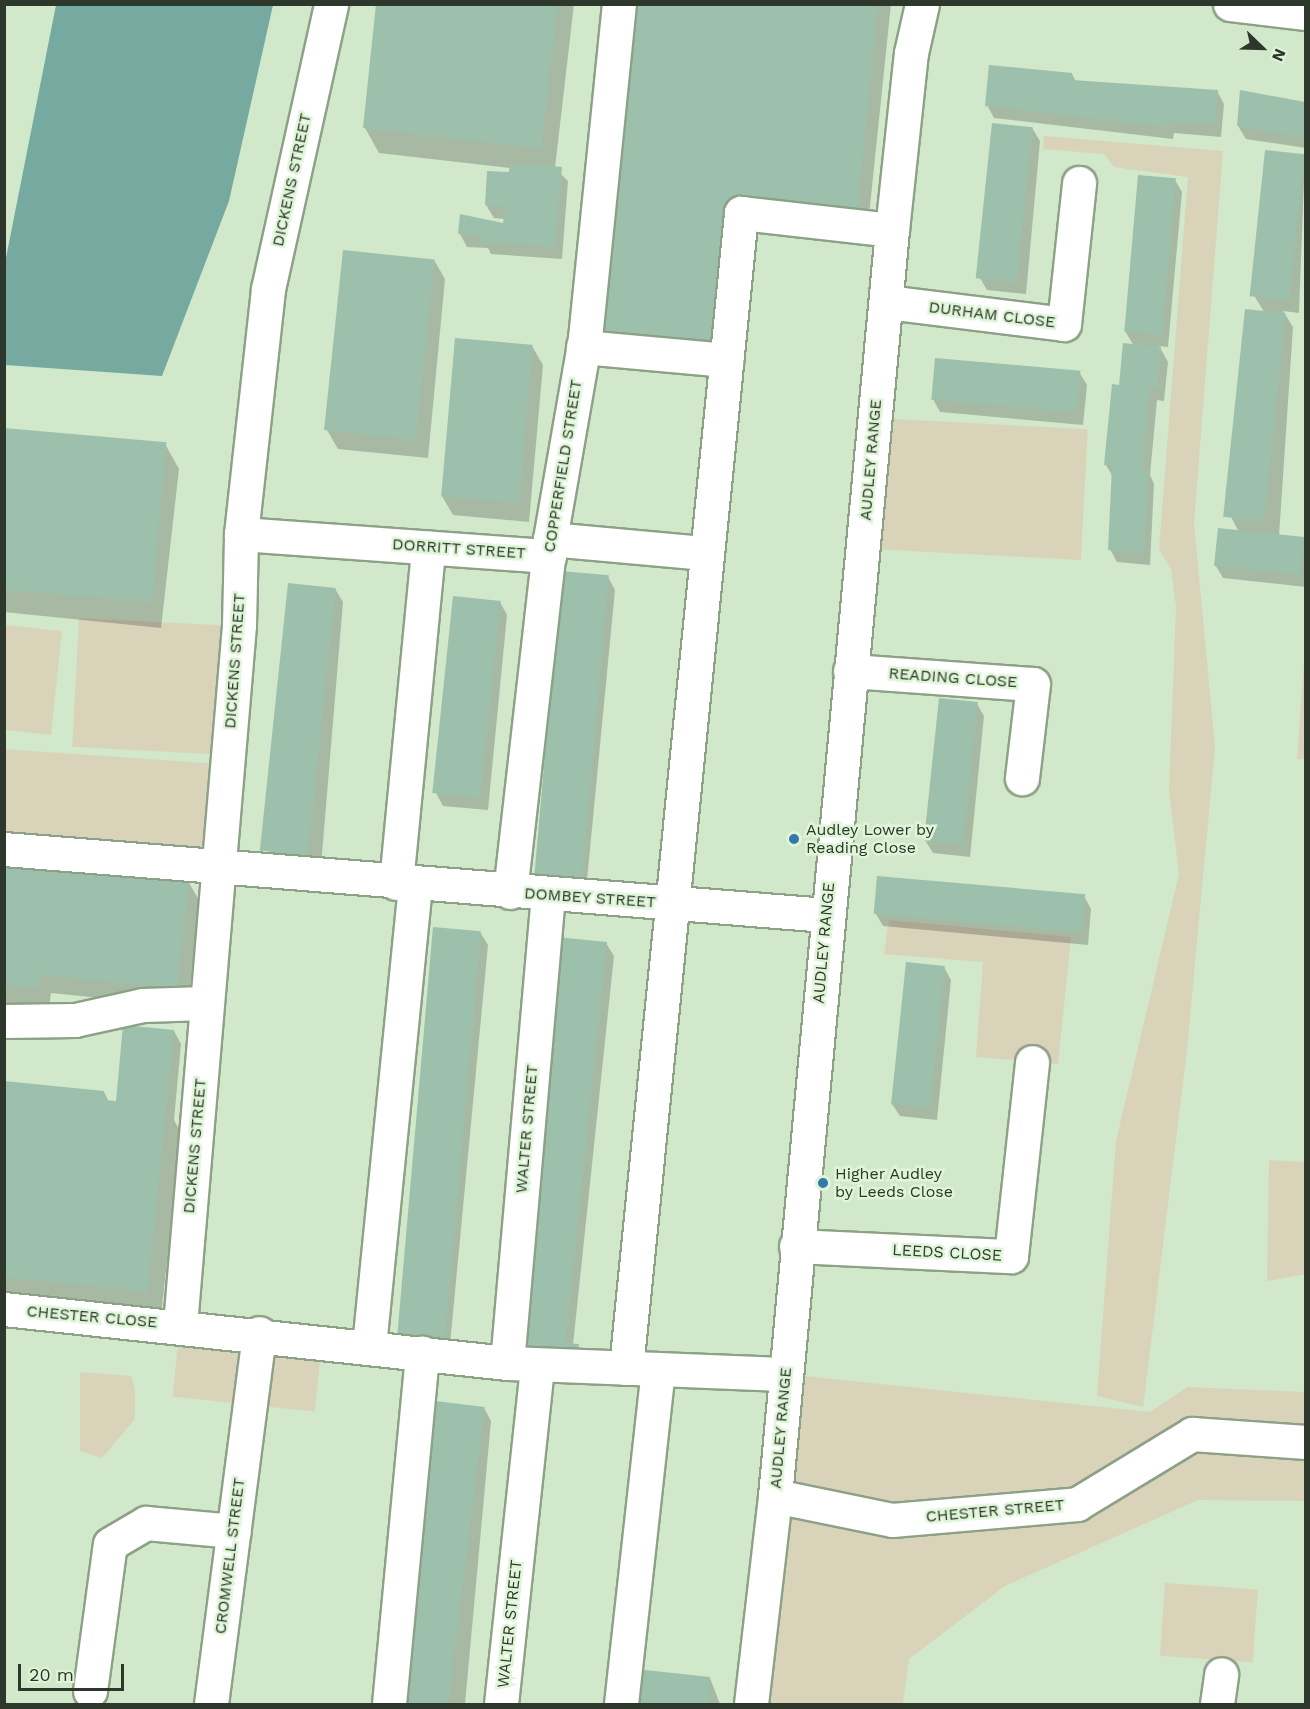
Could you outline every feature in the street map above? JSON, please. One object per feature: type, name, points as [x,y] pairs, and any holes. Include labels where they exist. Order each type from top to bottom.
[{"type":"main road","name":"DICKENS STREET","points":[[180,1325],[239,625],[241,534],[268,289],[331,4]]},
{"type":"main road","name":"COPPERFIELD STREET","points":[[510,892],[550,547],[570,397],[584,347],[619,4]]},
{"type":"main road","name":"AUDLEY RANGE","points":[[751,1704],[776,1496],[826,915],[892,230],[911,53],[922,4]]},
{"type":"main road","points":[[1247,5],[1305,13]]},
{"type":"main road","name":"DURHAM CLOSE","points":[[886,302],[1064,324],[1079,183]]},
{"type":"main road","points":[[626,1368],[673,904],[705,553],[741,213],[892,230]]},
{"type":"main road","points":[[584,347],[726,360]]},
{"type":"main road","name":"DORRITT STREET","points":[[241,534],[428,548],[550,547],[705,553]]},
{"type":"main road","points":[[369,1346],[406,884],[428,548]]},
{"type":"main road","name":"READING CLOSE","points":[[850,671],[1033,684],[1022,778]]},
{"type":"main road","name":"DOMBEY STREET","points":[[4,849],[218,866],[355,880],[826,915]]},
{"type":"main road","name":"WALTER STREET","points":[[501,1704],[548,894]]},
{"type":"main road","points":[[4,1022],[75,1020],[143,1005],[206,1003]]},
{"type":"main road","name":"LEEDS CLOSE","points":[[796,1246],[1011,1256],[1032,1062]]},
{"type":"main road","name":"CHESTER CLOSE","points":[[4,1309],[291,1336],[522,1364],[785,1374]]},
{"type":"main road","name":"CROMWELL STREET","points":[[211,1704],[259,1333]]},
{"type":"main road","points":[[389,1704],[422,1353]]},
{"type":"main road","points":[[621,1704],[658,1369]]},
{"type":"main road","name":"CHESTER STREET","points":[[776,1496],[892,1520],[1077,1504],[1192,1434],[1305,1442]]},
{"type":"main road","points":[[90,1691],[110,1544],[146,1523],[234,1531]]},
{"type":"shaded area","points":[[1044,136],[1223,151],[1194,523],[1215,747],[1187,1050],[1143,1407],[1097,1396],[1116,1141],[1179,874],[1169,791],[1176,607],[1171,569],[1159,549],[1188,177],[1114,167],[1104,154],[1043,149]]},
{"type":"shaded area","points":[[874,418],[1088,429],[1081,560],[867,549]]},
{"type":"shaded area","points":[[79,618],[239,626],[232,755],[72,747]]},
{"type":"shaded area","points":[[5,625],[62,631],[51,735],[5,730]]},
{"type":"shaded area","points":[[1305,650],[1306,759],[1297,759]]},
{"type":"shaded area","points":[[4,749],[222,764],[216,855],[4,840]]},
{"type":"shaded area","points":[[889,920],[1071,937],[1058,1064],[976,1057],[983,962],[884,954]]},
{"type":"shaded area","points":[[1269,1160],[1305,1162],[1306,1274],[1267,1281]]},
{"type":"shaded area","points":[[180,1325],[322,1340],[315,1412],[172,1397]]},
{"type":"shaded area","points":[[80,1372],[131,1376],[135,1388],[135,1419],[102,1458],[80,1451]]},
{"type":"shaded area","points":[[785,1374],[1150,1412],[1187,1387],[1305,1392],[1305,1501],[1198,1500],[1005,1586],[909,1659],[903,1704],[753,1704]]},
{"type":"shaded area","points":[[1165,1583],[1258,1589],[1253,1662],[1160,1656]]},
{"type":"water","points":[[56,5],[273,5],[229,201],[162,376],[5,365],[5,263]]},
{"type":"building","points":[[376,4],[558,4],[541,149],[363,128]]},
{"type":"building","points":[[637,4],[878,4],[857,216],[727,203],[712,348],[603,337]]},
{"type":"building","points":[[989,65],[1072,73],[1072,80],[1218,90],[1214,125],[1167,121],[1167,127],[985,106]]},
{"type":"building","points":[[1240,90],[1305,102],[1305,138],[1237,126]]},
{"type":"building","points":[[992,123],[1033,127],[1016,282],[976,278]]},
{"type":"building","points":[[1265,150],[1305,154],[1289,300],[1250,296]]},
{"type":"building","points":[[510,163],[562,167],[555,247],[482,242],[482,236],[458,234],[460,214],[503,223],[505,207],[485,205],[487,171],[509,172]]},
{"type":"building","points":[[1138,175],[1176,178],[1162,335],[1124,331]]},
{"type":"building","points":[[343,250],[434,260],[416,440],[324,430]]},
{"type":"building","points":[[1245,309],[1286,313],[1264,521],[1223,517]]},
{"type":"building","points":[[455,338],[533,345],[519,503],[441,496]]},
{"type":"building","points":[[1123,343],[1161,347],[1157,389],[1150,388],[1142,469],[1148,470],[1144,553],[1108,550],[1112,466],[1104,465],[1112,384],[1119,385]]},
{"type":"building","points":[[935,358],[1080,371],[1077,413],[931,400]]},
{"type":"building","points":[[4,428],[166,442],[152,603],[4,590]]},
{"type":"building","points":[[1218,528],[1305,537],[1301,575],[1214,566]]},
{"type":"building","points":[[561,571],[609,575],[582,879],[534,875]]},
{"type":"building","points":[[288,583],[336,588],[308,856],[260,851]]},
{"type":"building","points":[[453,596],[501,601],[480,798],[432,793]]},
{"type":"building","points":[[939,698],[978,702],[963,844],[924,840]]},
{"type":"building","points":[[4,861],[189,880],[177,988],[40,975],[39,989],[4,985]]},
{"type":"building","points":[[877,876],[1085,894],[1082,932],[874,914]]},
{"type":"building","points":[[433,927],[481,931],[445,1344],[397,1339]]},
{"type":"building","points":[[556,937],[607,942],[565,1343],[579,1344],[577,1358],[518,1352]]},
{"type":"building","points":[[906,962],[945,966],[930,1108],[891,1104]]},
{"type":"building","points":[[123,1025],[174,1030],[148,1292],[4,1277],[4,1081],[104,1091],[103,1100],[116,1101]]},
{"type":"building","points":[[435,1401],[485,1407],[448,1704],[398,1703]]},
{"type":"building","points":[[636,1669],[710,1677],[708,1704],[632,1704]]},
{"type":"place","name":"Audley Lower by Reading Close","points":[[794,839]]},
{"type":"place","name":"Higher Audley by Leeds Close","points":[[823,1183]]}]
